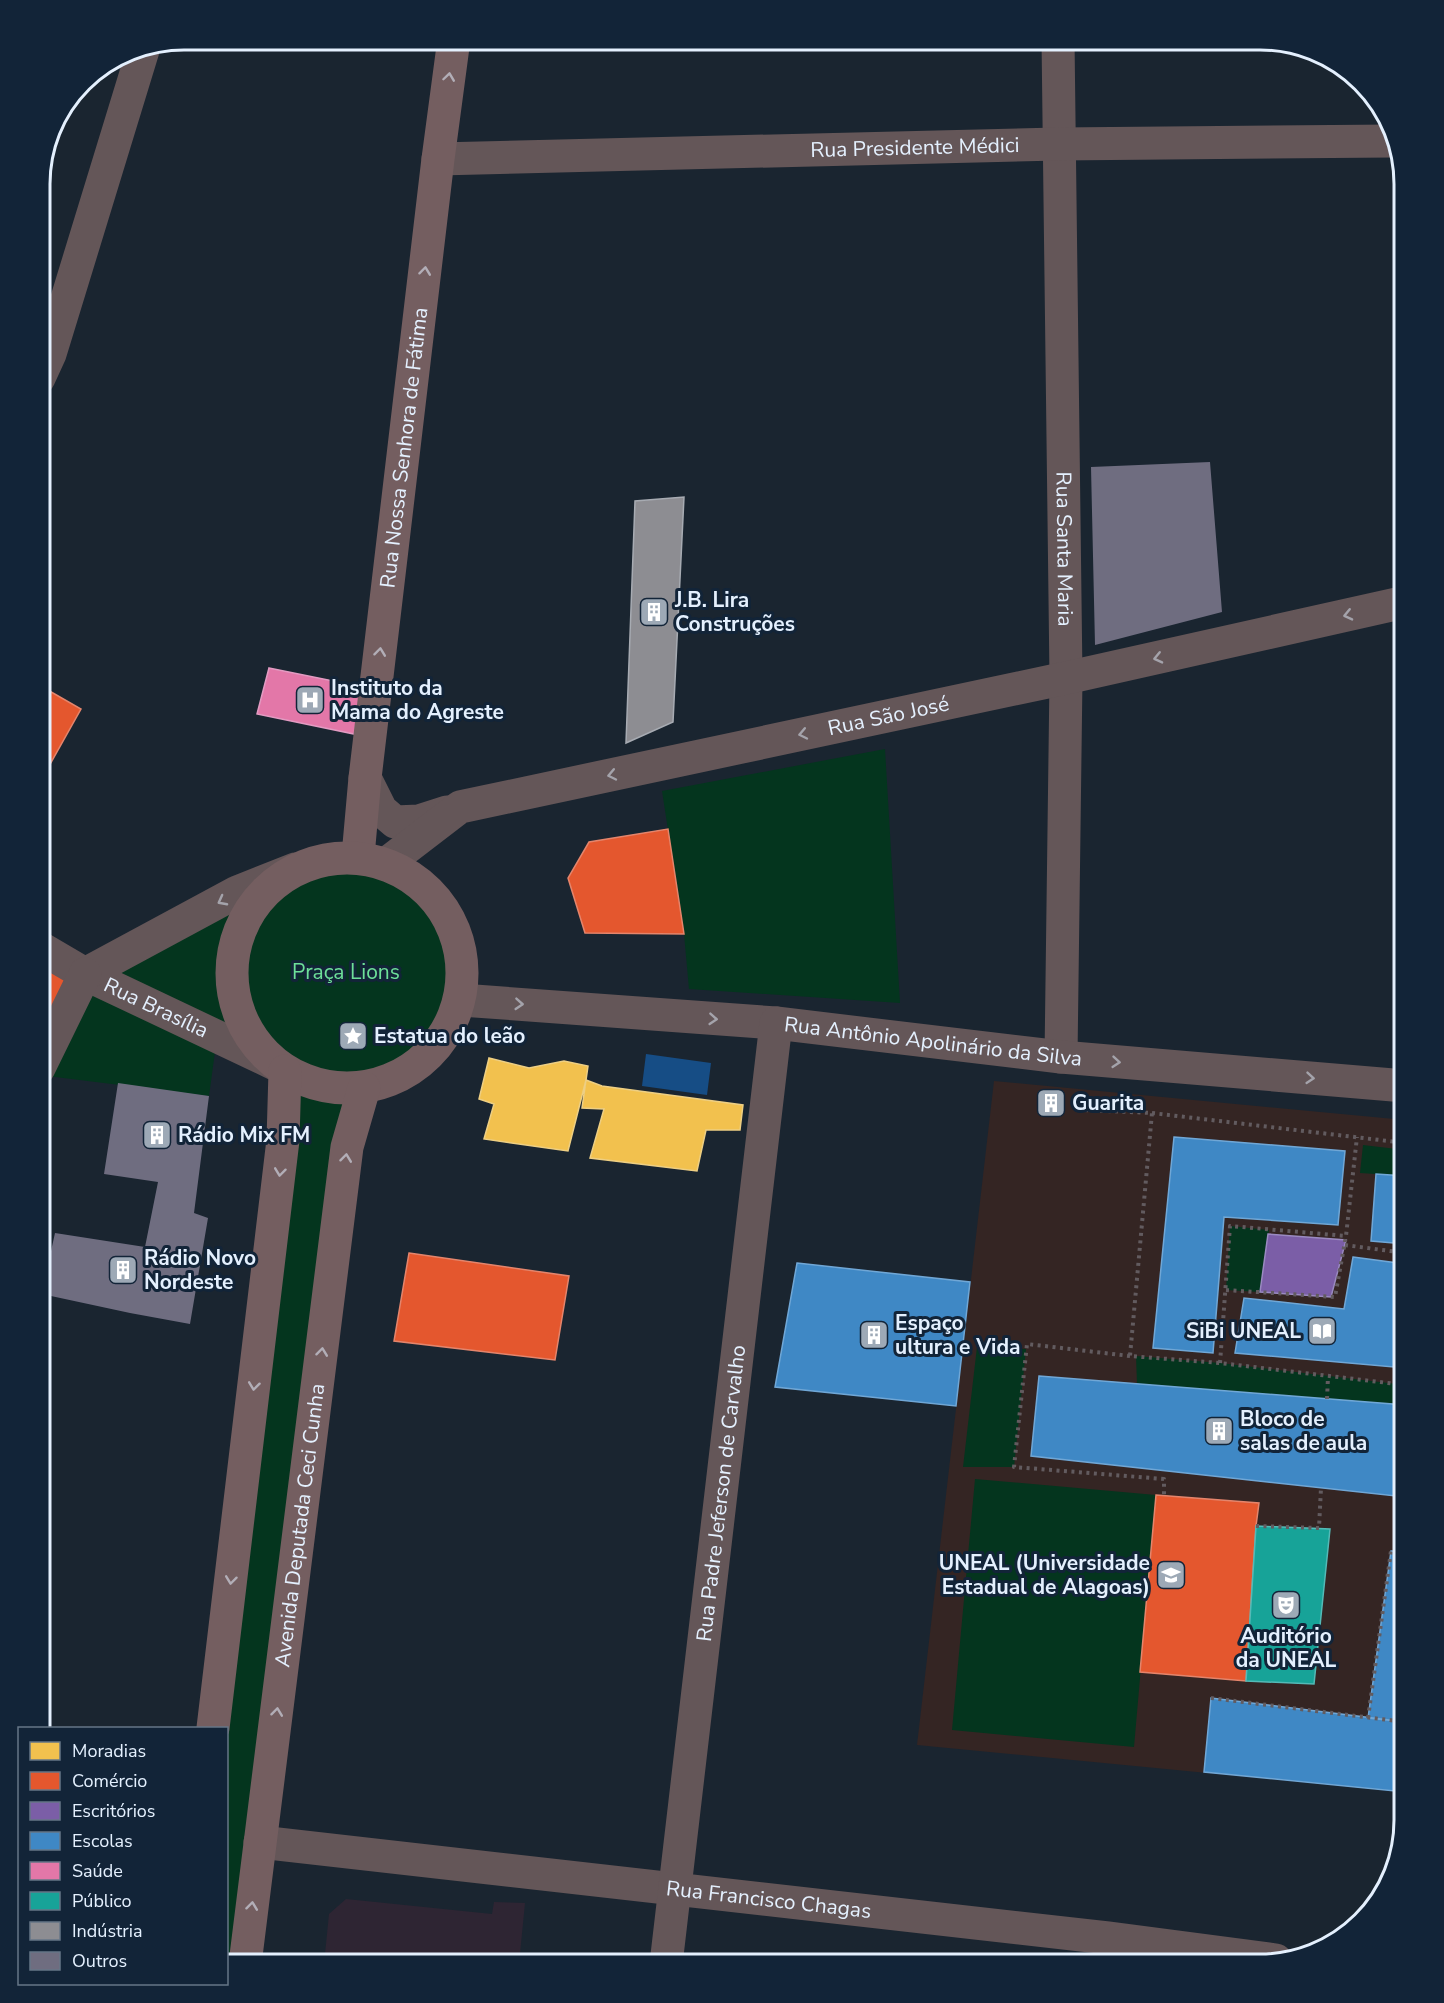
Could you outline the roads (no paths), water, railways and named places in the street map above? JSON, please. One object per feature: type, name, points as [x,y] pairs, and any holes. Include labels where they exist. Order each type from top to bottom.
[{"type":"main road","name":"Rua Nossa Senhora de Fátima","points":[[373,860],[365,778],[453,50]]},
{"type":"main road","points":[[330,857],[373,860],[441,903],[457,933],[460,1000],[441,1041],[407,1072],[364,1088],[309,1083],[280,1068],[246,1029],[232,985],[236,939],[258,898],[295,869],[330,857]]},
{"type":"main road","points":[[213,1727],[283,1140],[280,1068]]},
{"type":"main road","name":"Avenida Deputada Ceci Cunha","points":[[246,1953],[347,1147],[364,1088]]},
{"type":"street","name":"Rua Santa Maria","points":[[1058,50],[1066,678],[1061,1057]]},
{"type":"street","points":[[50,354],[141,57]]},
{"type":"street","name":"Rua Presidente Médici","points":[[438,159],[1058,144],[1387,141]]},
{"type":"street","name":"Rua São José","points":[[373,860],[460,807],[1066,678],[1394,604]]},
{"type":"street","points":[[365,778],[381,810],[395,822],[419,821],[460,807]]},
{"type":"street","points":[[50,1046],[85,974],[237,892],[295,869]]},
{"type":"street","name":"Rua Brasília","points":[[50,953],[85,974],[280,1068]]},
{"type":"street","name":"Rua Antônio Apolinário da Silva","points":[[460,1000],[776,1023],[1061,1057],[1394,1085]]},
{"type":"street","name":"Rua Padre Jeferson de Carvalho","points":[[667,1953],[776,1023]]},
{"type":"street","name":"Rua Francisco Chagas","points":[[260,1842],[676,1889],[1107,1951],[1162,1954]]},
{"type":"water","points":[[646,1054],[711,1063],[707,1095],[642,1086]]},
{"type":"place","name":"J.B. Lira Construções","points":[[654,612]]},
{"type":"place","name":"Instituto da Mama do Agreste","points":[[310,700]]},
{"type":"place","name":"Estatua do leão","points":[[353,1036]]},
{"type":"place","name":"Guarita","points":[[1051,1103]]},
{"type":"place","name":"Rádio Mix FM","points":[[157,1135]]},
{"type":"place","name":"Rádio Novo Nordeste","points":[[123,1270]]},
{"type":"place","name":"SiBi UNEAL","points":[[1322,1331]]},
{"type":"place","name":"Espaço ultura e Vida","points":[[874,1335]]},
{"type":"place","name":"Bloco de salas de aula","points":[[1219,1431]]},
{"type":"place","name":"UNEAL (Universidade Estadual de Alagoas)","points":[[1171,1575]]},
{"type":"place","name":"Auditório da UNEAL","points":[[1286,1605]]},
{"type":"park label","name":"Praça Lions","points":[[346,972]]}]
